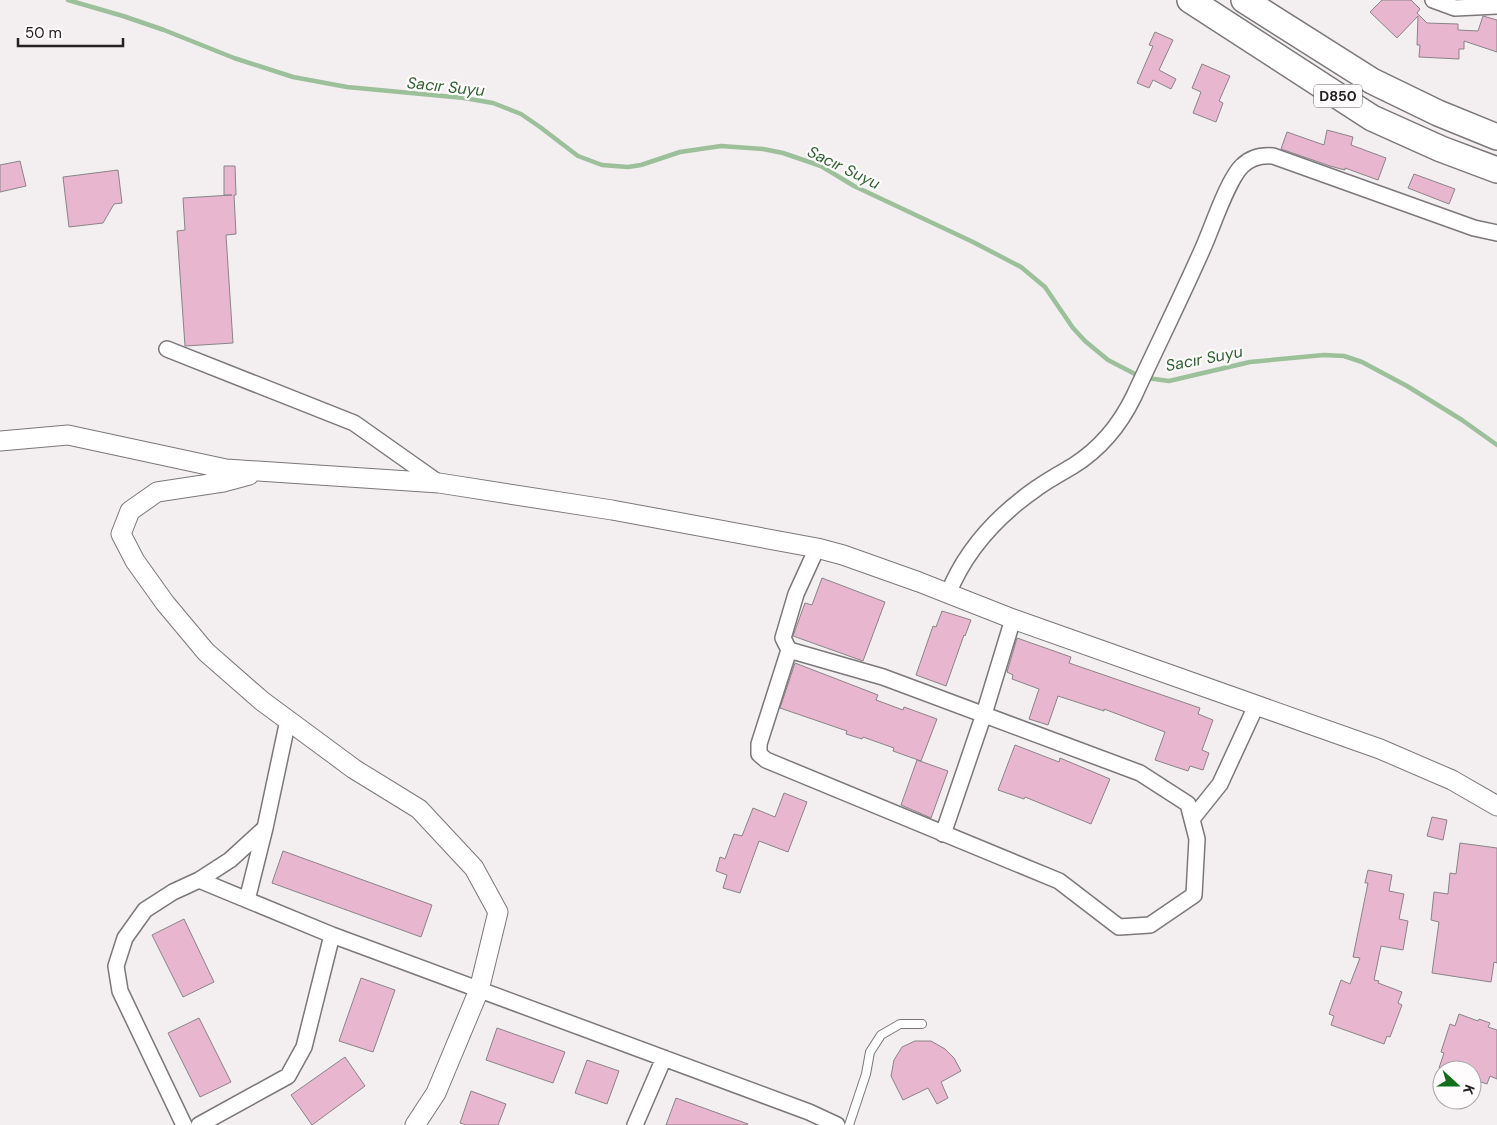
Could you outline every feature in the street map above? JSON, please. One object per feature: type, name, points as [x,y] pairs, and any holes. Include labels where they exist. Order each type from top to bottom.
[{"type":"highway","name":"D850","points":[[1190,0],[1372,118],[1441,149],[1497,170]]},
{"type":"highway","name":"D850","points":[[1244,0],[1372,81],[1438,113],[1497,138]]},
{"type":"street","points":[[1433,0],[1455,8],[1497,6]]},
{"type":"street","points":[[948,594],[962,562],[980,538],[1022,499],[1096,449],[1116,427],[1132,399],[1203,250],[1237,172],[1247,162],[1260,156],[1274,156],[1474,228],[1497,233]]},
{"type":"street","points":[[167,349],[354,423],[439,483]]},
{"type":"street","points":[[0,441],[68,435],[226,469],[439,483],[612,510],[817,548],[843,555],[1256,706],[1380,749],[1452,780],[1497,806]]},
{"type":"street","points":[[264,471],[223,482],[157,492],[130,511],[121,534],[135,561],[165,603],[206,652],[262,701],[354,769],[419,809],[474,868],[498,912],[479,990],[436,1093],[415,1125]]},
{"type":"street","points":[[789,650],[883,677],[1140,773],[1188,804],[1197,839],[1194,895],[1150,924],[1119,927],[1059,881],[766,760],[759,754],[759,744],[789,650],[783,638],[796,594],[817,548]]},
{"type":"street","points":[[943,834],[984,714],[1013,618]]},
{"type":"street","points":[[1192,818],[1220,784],[1256,706]]},
{"type":"street","points":[[247,900],[265,828],[288,720]]},
{"type":"street","points":[[184,1125],[120,991],[116,966],[125,938],[145,910],[173,892],[199,880],[230,860],[265,828]]},
{"type":"street","points":[[199,880],[332,935],[809,1112],[837,1125]]},
{"type":"street","points":[[199,1125],[288,1076],[304,1047],[332,935]]},
{"type":"street","points":[[635,1125],[664,1058]]},
{"type":"lane","points":[[849,1125],[866,1074],[870,1052],[881,1035],[900,1024],[922,1024]]},
{"type":"building","points":[[1382,0],[1411,0],[1420,9],[1417,13],[1427,23],[1458,24],[1458,30],[1478,31],[1483,16],[1497,20],[1497,52],[1464,41],[1464,49],[1459,49],[1459,59],[1419,57],[1420,45],[1417,45],[1418,16],[1397,38],[1370,12]]},
{"type":"building","points":[[1155,32],[1173,40],[1159,70],[1176,79],[1171,89],[1153,80],[1149,88],[1137,83],[1153,46],[1149,45]]},
{"type":"building","points":[[1202,64],[1230,76],[1219,101],[1223,103],[1216,122],[1193,113],[1201,92],[1192,88]]},
{"type":"building","points":[[1327,130],[1353,137],[1351,145],[1386,158],[1378,180],[1281,149],[1287,132],[1324,145]]},
{"type":"building","points":[[20,161],[26,186],[0,192],[0,165]]},
{"type":"building","points":[[224,166],[235,166],[236,234],[226,235],[233,343],[185,346],[177,231],[185,230],[183,198],[232,195],[224,195]]},
{"type":"building","points":[[118,170],[122,203],[114,204],[103,223],[69,227],[63,177]]},
{"type":"building","points":[[1414,174],[1455,189],[1449,204],[1408,188]]},
{"type":"building","points":[[822,578],[885,602],[863,661],[793,636],[805,603],[812,605]]},
{"type":"building","points":[[942,611],[971,620],[946,686],[916,675],[933,626],[936,627]]},
{"type":"building","points":[[1017,638],[1071,657],[1069,663],[1200,708],[1198,714],[1213,720],[1202,750],[1209,753],[1203,770],[1190,766],[1188,771],[1155,760],[1165,732],[1104,709],[1104,711],[1058,696],[1048,725],[1029,719],[1039,689],[1012,679],[1013,675],[1007,672]]},
{"type":"building","points":[[795,663],[878,695],[876,700],[903,710],[904,707],[937,719],[921,761],[893,751],[894,748],[863,737],[862,739],[846,734],[847,731],[780,708]]},
{"type":"building","points":[[1015,745],[1059,762],[1060,758],[1110,779],[1091,824],[1025,797],[1024,799],[998,790]]},
{"type":"building","points":[[917,760],[948,771],[931,818],[901,805]]},
{"type":"building","points":[[784,793],[807,802],[788,852],[759,841],[740,893],[723,888],[727,875],[716,871],[720,857],[725,859],[734,834],[742,836],[753,808],[775,817]]},
{"type":"building","points":[[1432,817],[1447,820],[1443,840],[1427,836]]},
{"type":"building","points":[[1460,843],[1497,848],[1497,963],[1494,962],[1491,982],[1432,973],[1439,922],[1431,920],[1434,892],[1448,894],[1450,873],[1456,874]]},
{"type":"building","points":[[283,851],[432,905],[421,937],[272,883]]},
{"type":"building","points":[[1368,870],[1392,875],[1389,891],[1404,894],[1399,919],[1408,921],[1403,950],[1381,946],[1374,980],[1402,992],[1398,1003],[1402,1005],[1390,1037],[1387,1036],[1384,1044],[1331,1025],[1334,1016],[1329,1014],[1341,980],[1350,984],[1360,958],[1353,957],[1368,883],[1365,883]]},
{"type":"building","points":[[184,919],[214,982],[183,997],[152,935]]},
{"type":"building","points":[[361,978],[395,990],[373,1052],[339,1041]]},
{"type":"building","points":[[1459,1014],[1490,1023],[1488,1027],[1497,1030],[1497,1079],[1490,1076],[1487,1084],[1482,1082],[1482,1060],[1442,1060],[1444,1053],[1441,1052],[1450,1024],[1455,1026]]},
{"type":"building","points":[[199,1018],[231,1082],[200,1097],[168,1033]]},
{"type":"building","points":[[497,1028],[565,1052],[553,1083],[486,1060]]},
{"type":"building","points":[[915,1041],[931,1041],[945,1049],[954,1058],[961,1071],[941,1082],[948,1098],[937,1104],[928,1088],[903,1100],[891,1076],[894,1060],[902,1047]]},
{"type":"building","points":[[345,1057],[365,1086],[312,1125],[291,1095]]},
{"type":"building","points":[[587,1060],[619,1071],[607,1104],[575,1093]]},
{"type":"building","points":[[471,1091],[506,1104],[498,1125],[466,1125],[460,1123]]},
{"type":"building","points":[[676,1098],[748,1124],[666,1125]]},
{"type":"waterway","name":"Sacır Suyu","points":[[68,0],[164,30],[234,58],[293,77],[347,87],[464,98],[493,103],[521,114],[578,156],[602,165],[628,167],[641,165],[680,152],[721,146],[763,149],[783,153],[821,166],[854,186],[973,242],[1021,267],[1045,287],[1073,328],[1085,341],[1108,360],[1135,374],[1169,381],[1250,362],[1324,355],[1344,356],[1362,362],[1407,386],[1462,420],[1497,445]]}]
